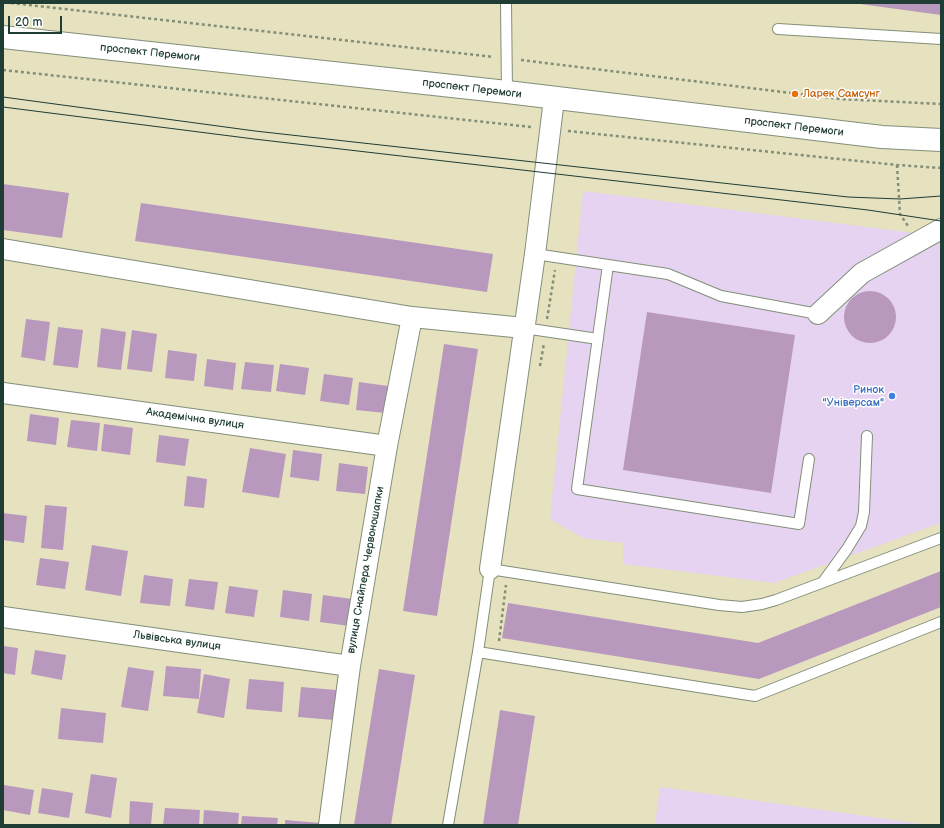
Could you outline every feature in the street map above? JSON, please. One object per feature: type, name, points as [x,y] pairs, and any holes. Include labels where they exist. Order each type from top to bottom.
[{"type":"main road","name":"проспект Перемоги","points":[[3,37],[507,92],[554,99],[882,137],[941,140]]},
{"type":"street","points":[[490,569],[552,130],[554,99]]},
{"type":"street","points":[[818,314],[862,273],[941,229]]},
{"type":"street","points":[[3,250],[412,317],[524,328]]},
{"type":"street","name":"вулиця Снайпера Червоношапки","points":[[329,825],[350,666],[387,446],[412,317]]},
{"type":"street","name":"Академічна вулиця","points":[[3,392],[387,446]]},
{"type":"street","name":"Львівська вулиця","points":[[3,617],[350,666]]},
{"type":"lane","points":[[506,3],[507,92]]},
{"type":"lane","points":[[778,29],[941,39]]},
{"type":"lane","points":[[535,254],[668,274],[722,296],[818,314]]},
{"type":"lane","points":[[608,265],[577,489],[799,524],[809,459]]},
{"type":"lane","points":[[524,328],[598,339]]},
{"type":"lane","points":[[823,582],[847,549],[861,526],[864,512],[867,436]]},
{"type":"lane","points":[[448,825],[478,652],[490,569],[719,605],[742,606],[762,604],[941,538]]},
{"type":"lane","points":[[478,652],[755,696],[941,622]]},
{"type":"path","points":[[12,3],[507,59],[840,99],[941,104]]},
{"type":"path","points":[[3,70],[552,130],[897,165],[941,168]]},
{"type":"path","points":[[897,165],[900,214],[918,242]]},
{"type":"shaded area","points":[[583,191],[922,234],[941,245],[941,523],[774,583],[623,564],[623,543],[583,538],[550,519]]},
{"type":"shaded area","points":[[660,787],[929,825],[655,825]]},
{"type":"building","points":[[941,3],[941,15],[860,4]]},
{"type":"building","points":[[3,184],[69,193],[62,238],[3,230]]},
{"type":"building","points":[[141,203],[493,254],[487,292],[135,241]]},
{"type":"building","points":[[870,291],[884,295],[892,303],[896,317],[892,331],[884,339],[870,343],[856,339],[848,331],[844,317],[848,303],[856,295]]},
{"type":"building","points":[[647,312],[795,335],[771,493],[623,470]]},
{"type":"building","points":[[26,319],[50,322],[45,361],[21,357]]},
{"type":"building","points":[[58,327],[83,330],[78,368],[53,365]]},
{"type":"building","points":[[101,328],[126,332],[121,370],[97,367]]},
{"type":"building","points":[[132,330],[157,334],[152,372],[127,369]]},
{"type":"building","points":[[444,344],[478,349],[437,616],[403,611]]},
{"type":"building","points":[[168,350],[197,354],[194,381],[165,378]]},
{"type":"building","points":[[207,359],[236,363],[233,390],[204,386]]},
{"type":"building","points":[[245,362],[274,365],[271,392],[241,389]]},
{"type":"building","points":[[280,364],[309,368],[305,395],[276,391]]},
{"type":"building","points":[[324,374],[353,378],[349,405],[320,401]]},
{"type":"building","points":[[359,382],[388,386],[385,413],[356,410]]},
{"type":"building","points":[[30,414],[59,418],[56,445],[27,441]]},
{"type":"building","points":[[71,420],[100,423],[97,451],[67,447]]},
{"type":"building","points":[[104,424],[133,428],[130,455],[101,451]]},
{"type":"building","points":[[159,435],[189,439],[185,466],[156,462]]},
{"type":"building","points":[[250,448],[286,454],[279,498],[242,492]]},
{"type":"building","points":[[293,450],[322,454],[319,481],[290,477]]},
{"type":"building","points":[[339,463],[368,467],[365,494],[336,491]]},
{"type":"building","points":[[187,476],[207,479],[204,508],[184,506]]},
{"type":"building","points":[[45,505],[67,507],[63,550],[41,548]]},
{"type":"building","points":[[3,513],[27,516],[24,543],[3,540]]},
{"type":"building","points":[[92,545],[128,551],[121,596],[85,590]]},
{"type":"building","points":[[40,558],[69,562],[65,589],[36,585]]},
{"type":"building","points":[[941,571],[941,607],[759,679],[502,638],[508,603],[758,643]]},
{"type":"building","points":[[144,575],[173,579],[170,606],[140,603]]},
{"type":"building","points":[[189,579],[218,582],[214,610],[185,606]]},
{"type":"building","points":[[229,586],[258,590],[254,617],[225,613]]},
{"type":"building","points":[[283,590],[312,594],[309,621],[280,617]]},
{"type":"building","points":[[323,595],[352,599],[349,626],[320,622]]},
{"type":"building","points":[[3,646],[18,648],[15,675],[3,673]]},
{"type":"building","points":[[35,650],[66,655],[62,680],[31,674]]},
{"type":"building","points":[[166,666],[201,669],[199,699],[163,696]]},
{"type":"building","points":[[128,667],[154,671],[148,711],[121,707]]},
{"type":"building","points":[[379,669],[415,675],[391,825],[354,825]]},
{"type":"building","points":[[204,674],[230,679],[224,718],[197,713]]},
{"type":"building","points":[[249,679],[284,682],[282,712],[246,709]]},
{"type":"building","points":[[301,687],[336,690],[334,720],[298,717]]},
{"type":"building","points":[[61,708],[106,713],[103,743],[58,739]]},
{"type":"building","points":[[500,710],[535,716],[518,825],[483,825]]},
{"type":"building","points":[[91,774],[117,778],[111,818],[85,813]]},
{"type":"building","points":[[4,785],[34,790],[30,815],[3,810]]},
{"type":"building","points":[[42,788],[73,793],[69,818],[38,813]]},
{"type":"building","points":[[130,801],[153,803],[151,825],[129,825]]},
{"type":"building","points":[[165,808],[200,810],[199,825],[163,825]]},
{"type":"building","points":[[204,810],[239,813],[238,825],[203,825]]},
{"type":"building","points":[[242,816],[278,818],[277,825],[241,825]]},
{"type":"building","points":[[285,820],[321,823],[321,825],[285,825]]},
{"type":"tram line","points":[[3,97],[255,131],[848,197],[900,199],[941,196]]},
{"type":"tram line","points":[[3,107],[254,139],[868,210],[941,221]]},
{"type":"place","name":"Ларек Самсунг","points":[[795,94]]},
{"type":"place","name":"Ринок \"Універсам\"","points":[[892,396]]}]
